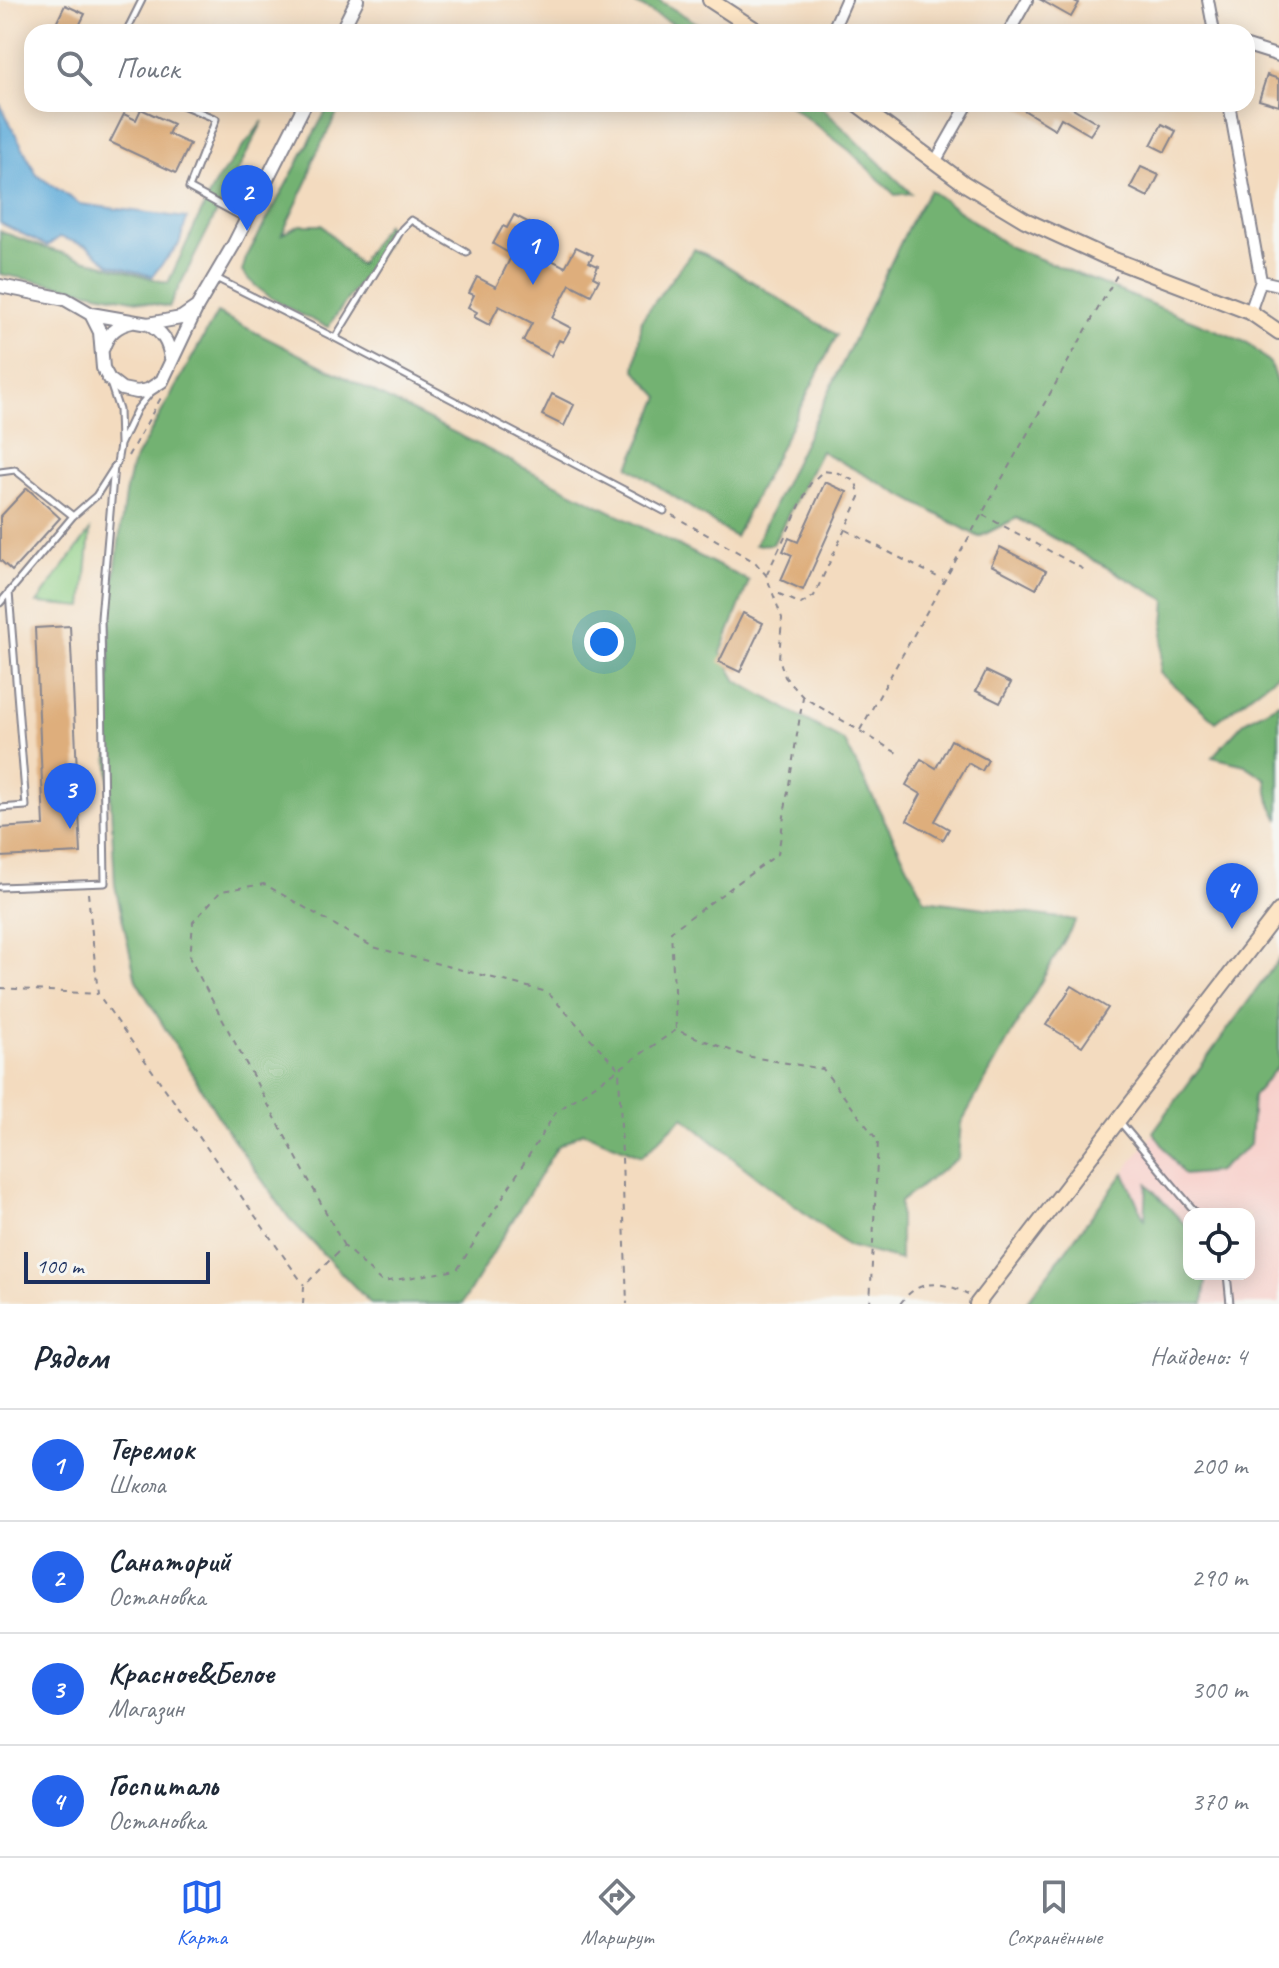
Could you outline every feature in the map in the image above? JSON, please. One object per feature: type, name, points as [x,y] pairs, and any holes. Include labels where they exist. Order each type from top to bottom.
[{"type":"main road","points":[[710,0],[747,24]]},
{"type":"main road","points":[[868,112],[935,162],[1025,220],[1123,264],[1250,312],[1279,332]]},
{"type":"main road","points":[[978,1302],[1279,911]]},
{"type":"street","points":[[345,24],[357,0]]},
{"type":"street","points":[[836,24],[846,0]]},
{"type":"street","points":[[1014,24],[1027,0]]},
{"type":"street","points":[[1208,0],[1212,24]]},
{"type":"street","points":[[1255,48],[1279,56]]},
{"type":"street","points":[[171,358],[301,112]]},
{"type":"street","points":[[935,162],[963,112]]},
{"type":"street","points":[[1230,112],[1261,281],[1250,312]]},
{"type":"street","points":[[1261,281],[1279,285]]},
{"type":"street","points":[[0,286],[65,299],[91,314],[142,323],[161,332],[169,344],[169,371],[155,386],[137,392],[122,389],[109,379],[103,368],[100,332],[91,314]]},
{"type":"street","points":[[102,351],[111,332],[119,327],[181,318],[197,307]]},
{"type":"lane","points":[[130,24],[142,0]]},
{"type":"lane","points":[[199,112],[216,119],[189,188],[246,219]]},
{"type":"lane","points":[[335,338],[402,229],[411,220],[467,253]]},
{"type":"lane","points":[[215,278],[664,511]]},
{"type":"lane","points":[[109,379],[119,410],[120,445]]},
{"type":"lane","points":[[0,887],[105,883],[101,618],[114,466],[137,409],[155,386]]},
{"type":"lane","points":[[0,603],[73,516],[96,496],[114,466]]},
{"type":"lane","points":[[0,472],[15,470],[73,516]]},
{"type":"lane","points":[[0,808],[26,806],[9,591]]},
{"type":"lane","points":[[1117,1118],[1192,1208]]},
{"type":"lane","points":[[1228,1280],[1230,1304]]},
{"type":"path","points":[[860,730],[1123,264]]},
{"type":"path","points":[[766,575],[810,484],[823,471],[839,473],[856,482],[860,497],[814,596],[801,604],[774,592]]},
{"type":"path","points":[[664,511],[755,562],[766,575],[782,618],[779,658],[785,677],[803,697],[897,753]]},
{"type":"path","points":[[982,515],[1085,570]]},
{"type":"path","points":[[845,529],[945,580]]},
{"type":"path","points":[[676,1030],[671,931],[778,854],[803,697]]},
{"type":"path","points":[[87,884],[98,994],[304,1286],[303,1304]]},
{"type":"path","points":[[627,1304],[619,1069],[547,992],[373,947],[264,884],[221,891],[193,922],[190,959],[344,1246],[382,1282],[457,1270],[556,1112],[619,1069],[676,1030]]},
{"type":"path","points":[[0,988],[98,994]]},
{"type":"path","points":[[676,1030],[746,1056],[823,1069],[878,1141],[870,1304]]},
{"type":"path","points":[[304,1286],[344,1246]]},
{"type":"path","points":[[900,1304],[914,1288],[926,1284],[956,1288],[978,1302]]},
{"type":"shaded area","points":[[1279,973],[1279,1304],[1024,1304],[1143,1147]]},
{"type":"green space","points":[[629,0],[658,0],[698,24],[673,24]]},
{"type":"green space","points":[[326,112],[338,112],[313,160],[308,180],[282,234],[300,225],[322,225],[359,265],[386,224],[390,229],[384,247],[328,327],[270,297],[250,281],[242,272],[246,258]]},
{"type":"green space","points":[[799,112],[826,112],[911,193],[895,195],[850,151]]},
{"type":"green space","points":[[263,121],[169,307],[0,274],[0,231],[45,248],[168,283],[215,183]]},
{"type":"green space","points":[[930,190],[1008,246],[1248,343],[1270,363],[1279,390],[1279,673],[1216,722],[1160,673],[1166,600],[1017,518],[979,537],[821,451],[773,544],[755,545],[911,221]]},
{"type":"green space","points":[[694,249],[721,262],[837,335],[735,537],[629,467],[660,397],[635,370],[642,319]]},
{"type":"green space","points":[[217,313],[749,581],[721,653],[737,681],[845,742],[925,900],[1076,920],[961,1123],[958,1158],[900,1202],[900,1260],[848,1246],[683,1117],[642,1156],[583,1132],[557,1147],[462,1304],[371,1304],[289,1218],[222,1123],[136,980],[115,885],[108,747],[110,613],[125,494],[132,465]]},
{"type":"green space","points":[[90,531],[83,607],[37,603]]},
{"type":"green space","points":[[1279,703],[1279,820],[1270,802],[1266,779],[1245,765],[1212,757],[1244,722]]},
{"type":"green space","points":[[1279,959],[1279,1065],[1253,1096],[1250,1145],[1216,1172],[1184,1175],[1153,1132]]},
{"type":"green space","points":[[1124,1173],[1145,1221],[1147,1184],[1183,1223],[1183,1280],[1206,1280],[1203,1304],[1025,1304]]},
{"type":"water","points":[[0,104],[37,175],[80,204],[187,218],[179,244],[152,276],[110,264],[87,246],[60,237],[47,246],[0,223]]},
{"type":"building","points":[[1041,0],[1072,0],[1079,3],[1071,17]]},
{"type":"building","points":[[65,5],[85,14],[80,24],[56,24]]},
{"type":"building","points":[[1267,75],[1279,79],[1279,106],[1259,100]]},
{"type":"building","points":[[140,112],[147,112],[173,124],[168,134],[190,144],[176,173],[110,142],[124,114],[136,120]]},
{"type":"building","points":[[1027,112],[1079,112],[1098,123],[1090,135],[1061,118],[1055,129]]},
{"type":"building","points":[[1162,124],[1176,131],[1165,152],[1151,145]]},
{"type":"building","points":[[1141,167],[1159,175],[1148,197],[1130,188]]},
{"type":"building","points":[[514,215],[541,229],[530,249],[565,267],[576,247],[593,255],[589,262],[598,266],[593,277],[599,280],[591,295],[570,284],[552,318],[571,328],[563,342],[559,340],[551,356],[523,341],[532,323],[499,306],[489,325],[474,317],[477,312],[468,307],[474,295],[469,293],[477,277],[496,287],[512,255],[493,244],[503,226],[507,228]]},
{"type":"building","points":[[552,394],[574,405],[564,426],[542,415]]},
{"type":"building","points":[[825,482],[847,492],[803,590],[781,580],[792,555],[783,551],[789,538],[798,542]]},
{"type":"building","points":[[27,488],[60,518],[12,571],[0,560],[0,517]]},
{"type":"building","points":[[1000,547],[1046,571],[1036,589],[991,565]]},
{"type":"building","points":[[743,613],[763,623],[740,672],[719,662]]},
{"type":"building","points":[[70,626],[81,853],[0,857],[0,828],[44,825],[35,628]]},
{"type":"building","points":[[986,671],[1011,683],[1000,703],[976,691]]},
{"type":"building","points":[[951,740],[988,760],[982,771],[968,763],[935,821],[949,829],[943,840],[907,820],[921,794],[906,785],[921,759],[936,768]]},
{"type":"building","points":[[1072,986],[1108,1008],[1082,1046],[1046,1025]]},
{"type":"place","name":"Санаторий","points":[[247,231]]},
{"type":"place","name":"Теремок","points":[[533,285]]},
{"type":"place","name":"Красное&Белое","points":[[70,829]]},
{"type":"place","name":"Госпиталь","points":[[1232,929]]}]
